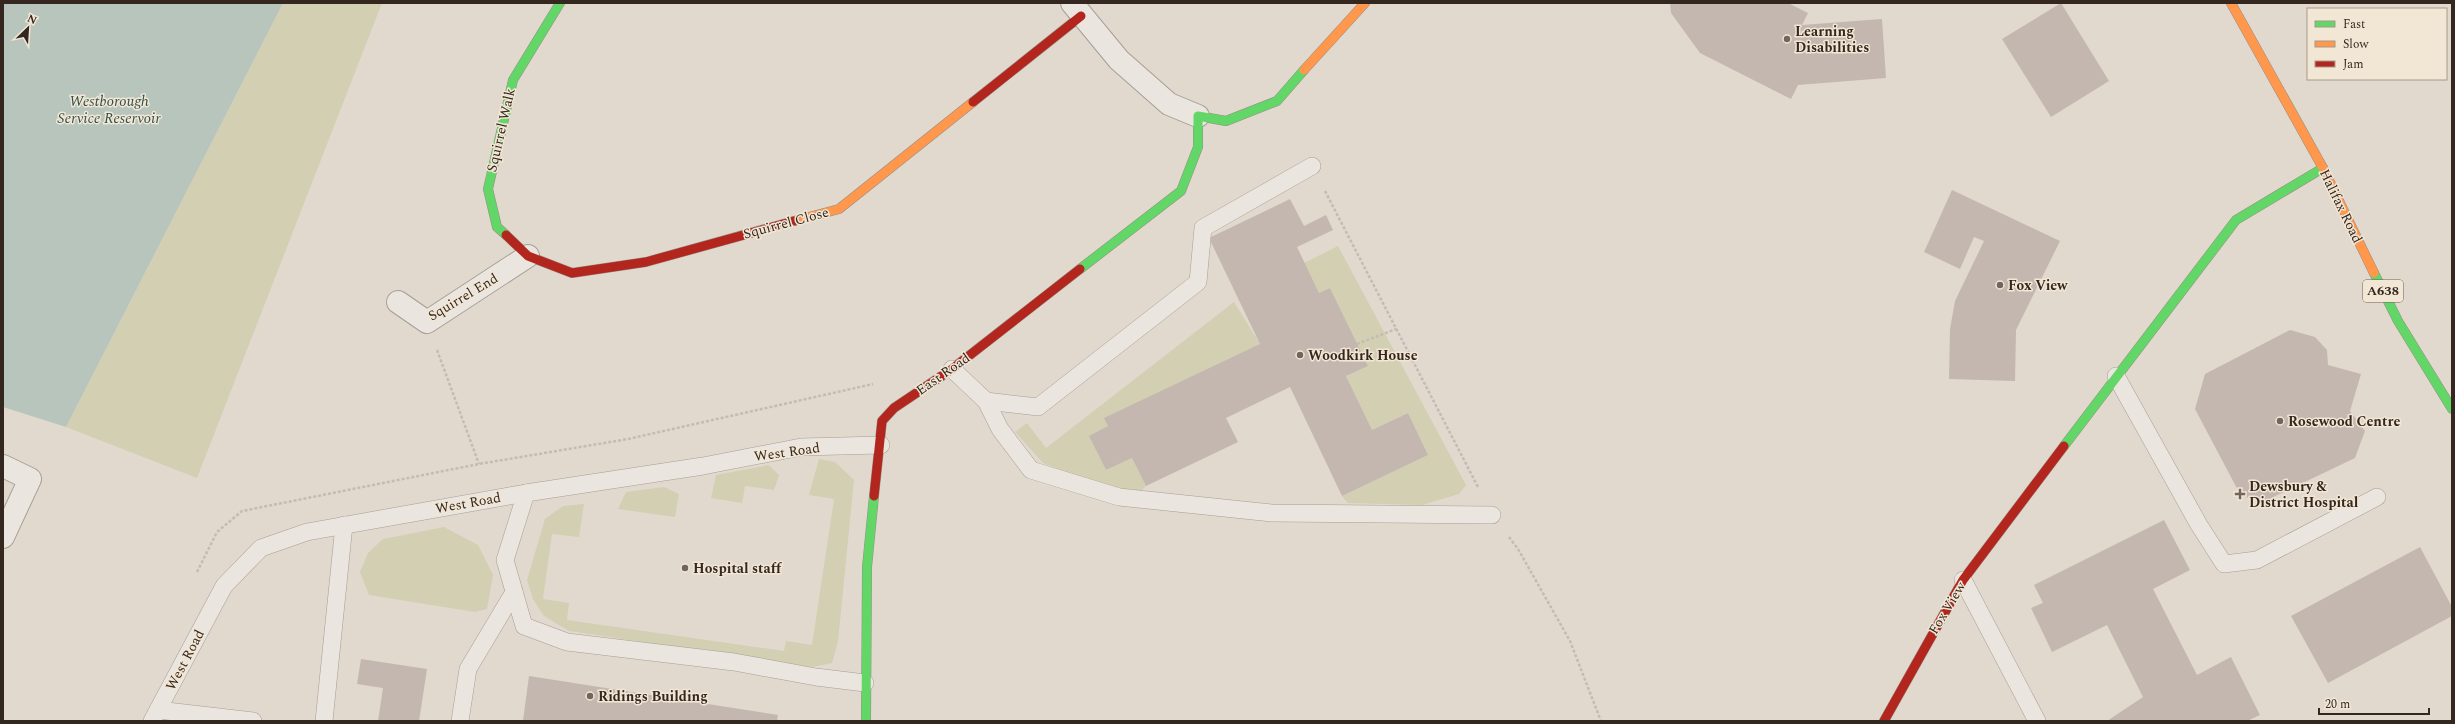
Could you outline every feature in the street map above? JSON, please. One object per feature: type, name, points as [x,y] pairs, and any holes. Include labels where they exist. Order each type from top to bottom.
[{"type":"street","name":"Squirrel Walk","points":[[528,256],[497,227],[488,189],[513,80],[560,3]]},
{"type":"street","points":[[1076,10],[1119,60],[1169,104],[1198,116],[1226,120],[1278,101],[1329,41],[1365,3]]},
{"type":"street","name":"Halifax Road","points":[[2231,3],[2323,168],[2398,321],[2452,408]]},
{"type":"street","name":"Squirrel Close","points":[[528,256],[572,273],[594,270],[646,262],[839,209],[1076,10]]},
{"type":"street","name":"East Road","points":[[866,721],[865,683],[867,566],[881,445],[882,420],[894,408],[952,369],[1181,191],[1198,147],[1198,116]]},
{"type":"street","name":"Fox View","points":[[1884,721],[1963,580],[2116,376],[2236,220],[2323,168]]},
{"type":"street","name":"Squirrel End","points":[[398,302],[427,322],[528,256]]},
{"type":"street","points":[[3,466],[30,479],[3,537]]},
{"type":"lane","points":[[986,401],[1038,407],[1198,282],[1203,228],[1312,166]]},
{"type":"lane","points":[[952,369],[986,401],[1000,429],[1031,470],[1119,497],[1272,513],[1492,515]]},
{"type":"lane","points":[[2116,376],[2199,525],[2224,564],[2257,560],[2377,497]]},
{"type":"lane","name":"West Road","points":[[155,716],[224,586],[261,548],[307,532],[344,525],[526,493],[703,466],[801,447],[881,445]]},
{"type":"lane","points":[[526,493],[505,560],[524,626],[567,642],[734,662],[816,677],[865,683]]},
{"type":"lane","points":[[324,721],[344,525]]},
{"type":"lane","points":[[1963,580],[2037,721]]},
{"type":"lane","points":[[460,721],[468,670],[514,592]]},
{"type":"lane","points":[[155,716],[254,721]]},
{"type":"path","points":[[1312,166],[1492,515],[1518,549],[1570,641],[1600,721]]},
{"type":"path","points":[[427,322],[479,464]]},
{"type":"path","points":[[1357,344],[1396,329]]},
{"type":"path","points":[[196,574],[217,532],[242,511],[479,464],[628,439],[876,384]]},
{"type":"shaded area","points":[[283,3],[382,3],[197,478],[66,427]]},
{"type":"shaded area","points":[[1338,246],[1466,485],[1459,494],[1422,505],[1348,503],[1342,496],[1428,455],[1408,413],[1372,430],[1346,376],[1368,366],[1330,288],[1319,293],[1304,263]]},
{"type":"shaded area","points":[[1234,302],[1260,344],[1090,436],[1106,470],[1132,458],[1146,486],[1140,492],[1092,482],[1043,463],[1015,432],[1027,423],[1046,448]]},
{"type":"shaded area","points":[[819,459],[835,462],[854,480],[838,641],[832,663],[812,667],[569,631],[544,616],[533,599],[527,580],[545,519],[563,506],[584,504],[579,537],[552,534],[543,599],[569,603],[567,620],[784,651],[786,641],[812,645],[834,499],[809,495]]},
{"type":"shaded area","points":[[769,465],[779,475],[774,490],[745,486],[742,503],[711,498],[716,475]]},
{"type":"shaded area","points":[[664,487],[679,494],[675,517],[618,509],[626,492]]},
{"type":"shaded area","points":[[444,527],[478,545],[493,575],[487,609],[475,612],[369,595],[360,572],[368,553],[383,539]]},
{"type":"water","name":"Westborough Service Reservoir","points":[[3,3],[283,3],[66,427],[3,407]]},
{"type":"building","name":"Learning Disabilities","points":[[1670,3],[1788,3],[1808,13],[1802,25],[1882,19],[1886,78],[1798,85],[1791,99],[1700,53],[1671,13]]},
{"type":"building","points":[[2061,3],[2109,81],[2051,117],[2002,39]]},
{"type":"building","name":"Fox View","points":[[1952,190],[2060,241],[2016,330],[2015,381],[1949,379],[1950,329],[1955,301],[1984,241],[1974,237],[1960,269],[1924,252]]},
{"type":"building","name":"Woodkirk House","points":[[1290,199],[1304,226],[1326,215],[1333,230],[1297,247],[1319,293],[1330,288],[1368,366],[1346,376],[1372,430],[1408,413],[1428,455],[1342,496],[1290,387],[1226,418],[1238,442],[1146,486],[1132,458],[1106,470],[1089,436],[1108,426],[1104,418],[1260,344],[1209,238]]},
{"type":"building","name":"Rosewood Centre","points":[[2290,330],[2315,337],[2327,350],[2328,365],[2361,374],[2350,411],[2365,431],[2355,458],[2265,501],[2241,496],[2195,409],[2205,374]]},
{"type":"building","points":[[2164,520],[2190,570],[2153,589],[2197,675],[2231,657],[2260,715],[2247,721],[2107,721],[2143,697],[2107,625],[2052,652],[2031,608],[2043,603],[2034,585]]},
{"type":"building","points":[[2420,547],[2452,607],[2452,616],[2328,683],[2291,616]]},
{"type":"building","points":[[361,659],[427,669],[419,721],[378,721],[383,688],[357,684]]},
{"type":"building","name":"Ridings Building","points":[[529,676],[778,715],[777,721],[523,721]]},
{"type":"traffic: fast","points":[[506,235],[497,227],[488,189],[513,80],[560,3]]},
{"type":"traffic: fast","points":[[1080,269],[1181,191],[1198,147],[1198,116],[1226,121],[1277,101],[1304,70]]},
{"type":"traffic: fast","points":[[2064,446],[2236,220],[2323,168]]},
{"type":"traffic: fast","points":[[2374,273],[2398,321],[2452,409]]},
{"type":"traffic: fast","points":[[866,721],[867,567],[874,496]]},
{"type":"traffic: slow","points":[[1304,70],[1365,3]]},
{"type":"traffic: slow","points":[[2231,3],[2323,168],[2374,273]]},
{"type":"traffic: slow","points":[[794,221],[839,209],[973,102]]},
{"type":"traffic: jam","points":[[973,102],[1081,16]]},
{"type":"traffic: jam","points":[[506,235],[528,256],[572,273],[646,262],[794,221]]},
{"type":"traffic: jam","points":[[874,496],[882,421],[894,408],[952,369],[1080,269]]},
{"type":"traffic: jam","points":[[1884,721],[1963,580],[2064,446]]},
{"type":"place","name":"Learning Disabilities","points":[[1787,39]]},
{"type":"place","name":"Fox View","points":[[2000,285]]},
{"type":"place","name":"Woodkirk House","points":[[1300,355]]},
{"type":"place","name":"Rosewood Centre","points":[[2280,421]]},
{"type":"place","name":"Dewsbury & District Hospital","points":[[2240,494]]},
{"type":"place","name":"Hospital staff","points":[[685,568]]},
{"type":"place","name":"Ridings Building","points":[[590,696]]}]
